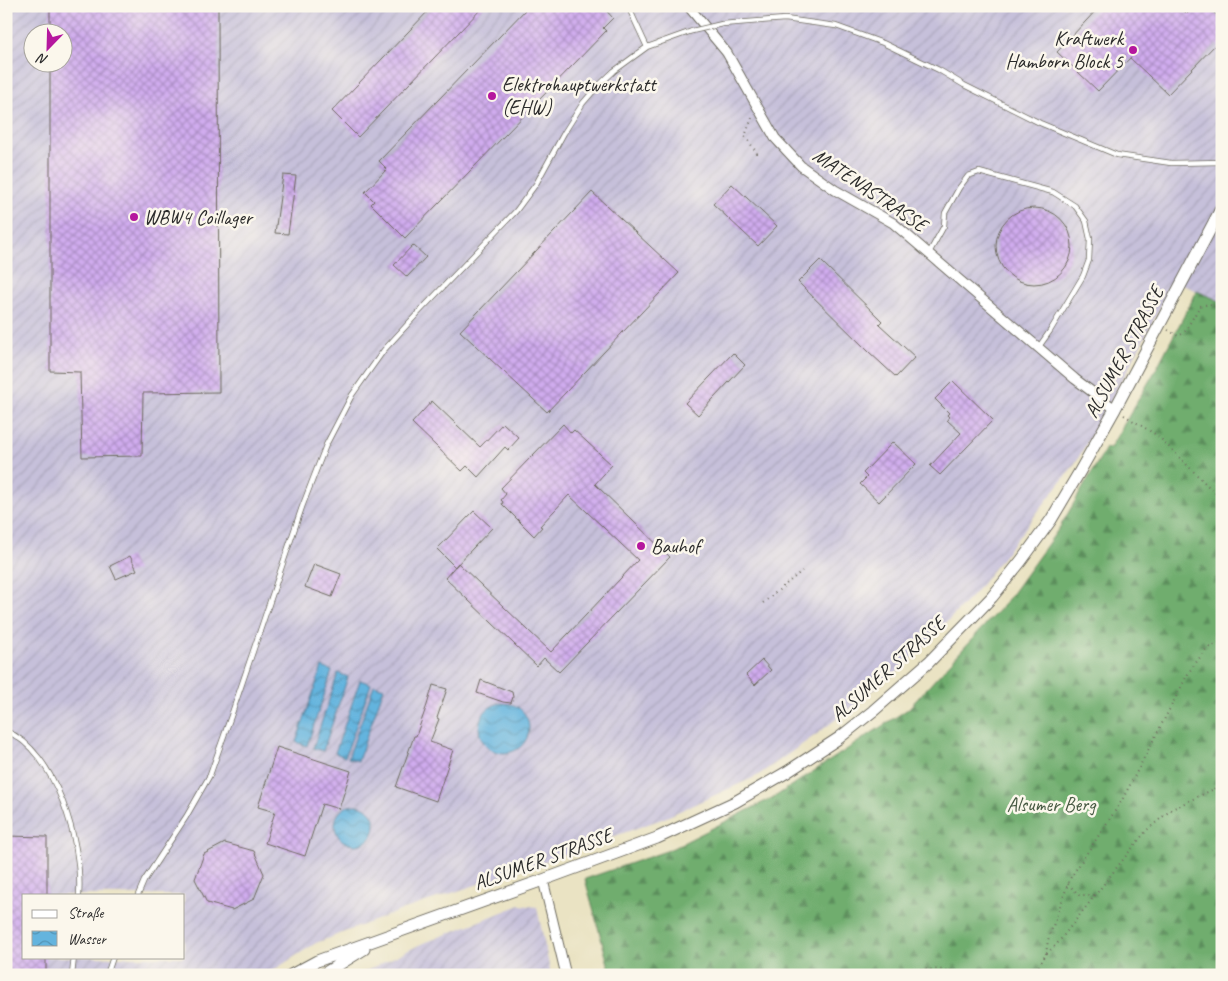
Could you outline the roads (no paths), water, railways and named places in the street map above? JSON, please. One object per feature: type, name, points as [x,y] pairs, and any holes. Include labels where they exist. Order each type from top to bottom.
[{"type":"street","name":"MATENASTRASSE","points":[[688,6],[727,53],[775,138],[801,166],[835,190],[893,223],[1038,348],[1115,409]]},
{"type":"street","name":"ALSUMER STRASSE","points":[[291,975],[317,961],[657,838],[735,802],[787,772],[839,738],[872,711],[929,662],[992,597],[1051,520],[1115,409],[1222,207]]},
{"type":"street","points":[[543,880],[566,975]]},
{"type":"street","name":"ALSUMER STRASSE","points":[[322,975],[385,936]]},
{"type":"lane","points":[[628,6],[647,47]]},
{"type":"lane","points":[[138,894],[144,881],[186,817],[210,774],[232,716],[302,507],[326,446],[352,395],[384,350],[516,211],[536,184],[583,103],[614,71],[647,47],[722,24],[785,19],[836,26],[883,43],[1040,123],[1117,155],[1171,163],[1221,163]]},
{"type":"lane","points":[[929,253],[944,226],[944,213],[959,188],[968,176],[980,172],[1053,192],[1076,206],[1086,221],[1090,240],[1089,260],[1083,276],[1038,348]]},
{"type":"lane","points":[[6,730],[30,746],[42,761],[63,802],[76,847],[79,894]]},
{"type":"lane","points":[[72,975],[74,958]]},
{"type":"lane","points":[[107,975],[113,958]]},
{"type":"water","points":[[322,667],[332,671],[307,746],[296,742]]},
{"type":"water","points":[[338,673],[348,677],[323,751],[313,748]]},
{"type":"water","points":[[360,680],[371,684],[345,757],[335,753]]},
{"type":"water","points":[[374,685],[384,688],[358,761],[348,758]]},
{"type":"water","points":[[499,703],[509,703],[522,710],[529,723],[529,733],[522,746],[509,753],[499,753],[490,749],[483,742],[479,733],[479,723],[483,714],[490,707]]},
{"type":"water","points":[[359,805],[366,808],[372,814],[375,825],[374,833],[366,842],[359,845],[351,845],[344,842],[336,833],[335,821],[338,814],[347,806]]},
{"type":"place","name":"Kraftwerk Hamborn Block 5","points":[[1133,50]]},
{"type":"place","name":"Elektrohauptwerkstatt (EHW)","points":[[492,96]]},
{"type":"place","name":"WBW4 Coillager","points":[[134,217]]},
{"type":"place","name":"Bauhof","points":[[641,546]]},
{"type":"park label","name":"Alsumer Berg","points":[[1051,804]]}]
